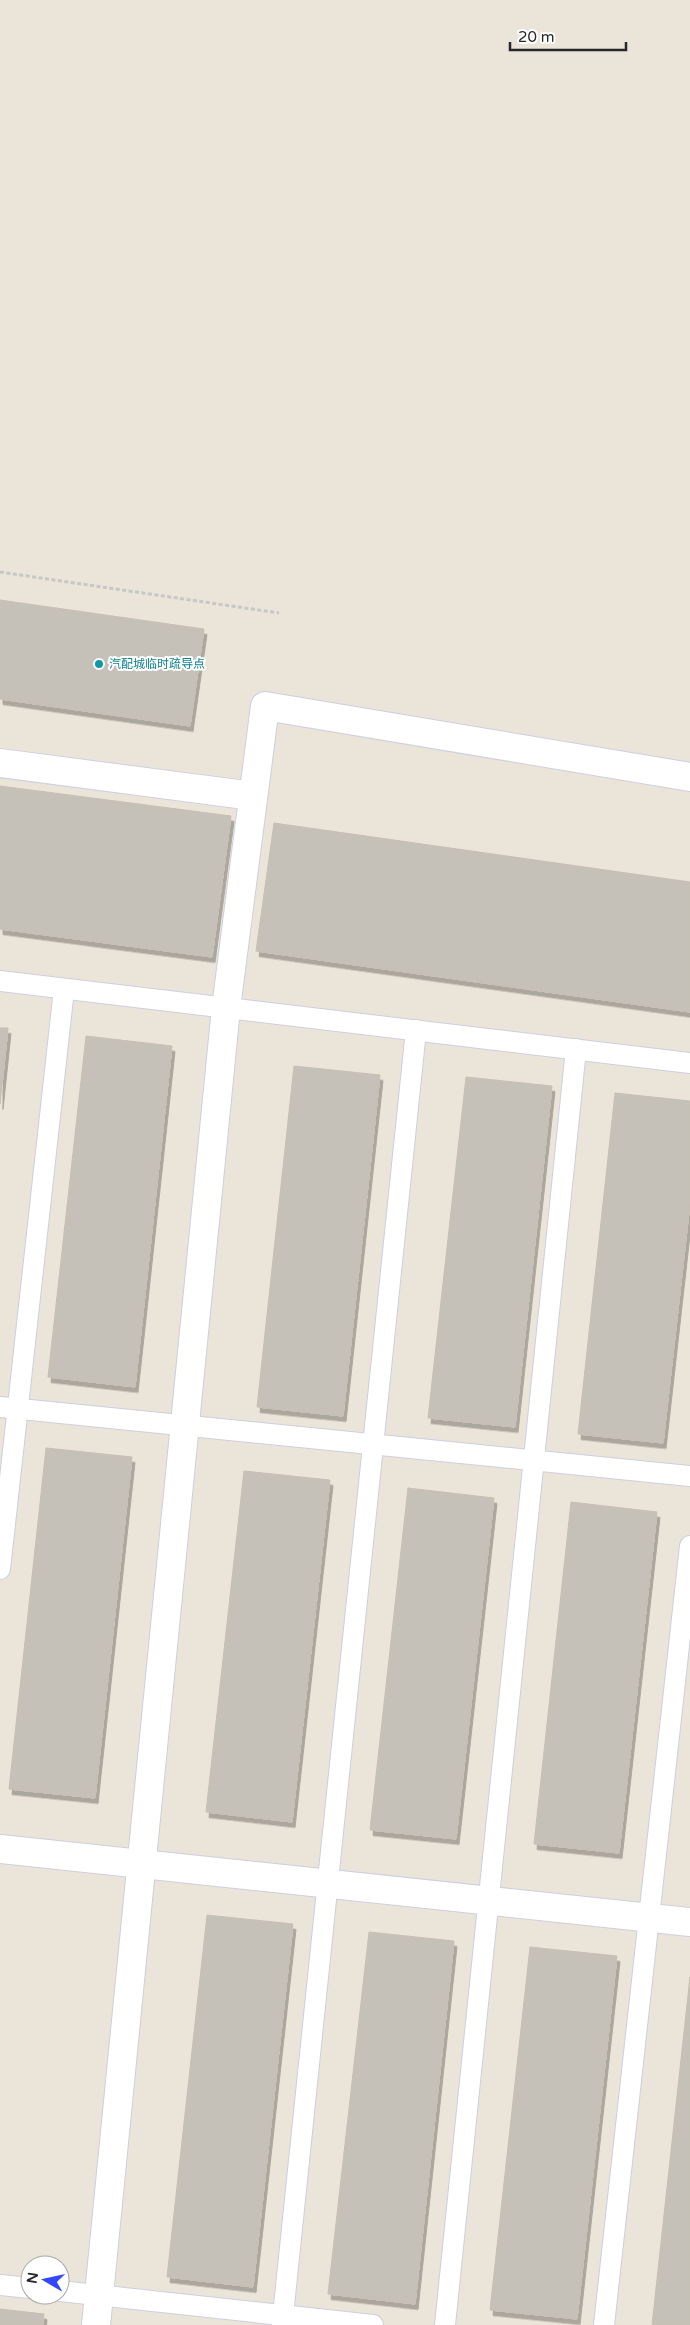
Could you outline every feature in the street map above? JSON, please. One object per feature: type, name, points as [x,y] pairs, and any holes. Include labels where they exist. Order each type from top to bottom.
[{"type":"street","points":[[96,2325],[226,1008],[265,706],[690,776]]},
{"type":"street","points":[[0,763],[254,796]]},
{"type":"street","points":[[0,1849],[690,1922]]},
{"type":"lane","points":[[0,981],[690,1063]]},
{"type":"lane","points":[[0,1569],[9,1408],[64,988]]},
{"type":"lane","points":[[282,2320],[416,1030]]},
{"type":"lane","points":[[445,2325],[576,1049]]},
{"type":"lane","points":[[9,1408],[690,1476]]},
{"type":"lane","points":[[604,2325],[690,1546]]},
{"type":"lane","points":[[0,2285],[20,2287]]},
{"type":"lane","points":[[70,2292],[282,2320],[373,2325]]},
{"type":"path","points":[[0,572],[278,613]]},
{"type":"building","name":"汽配城临时疏导点","points":[[0,600],[204,629],[190,726],[0,699]]},
{"type":"building","points":[[0,786],[231,816],[212,957],[0,929]]},
{"type":"building","points":[[274,823],[690,882],[690,1012],[256,951]]},
{"type":"building","points":[[0,1028],[8,1028],[0,1104]]},
{"type":"building","points":[[86,1036],[172,1046],[135,1387],[48,1377]]},
{"type":"building","points":[[294,1066],[380,1075],[343,1416],[257,1407]]},
{"type":"building","points":[[466,1077],[552,1086],[515,1427],[428,1418]]},
{"type":"building","points":[[615,1093],[690,1101],[690,1203],[663,1443],[578,1434]]},
{"type":"building","points":[[46,1448],[132,1457],[95,1798],[9,1789]]},
{"type":"building","points":[[244,1471],[330,1480],[292,1822],[206,1812]]},
{"type":"building","points":[[408,1488],[494,1498],[456,1839],[370,1830]]},
{"type":"building","points":[[571,1502],[657,1512],[619,1853],[534,1844]]},
{"type":"building","points":[[207,1915],[293,1924],[253,2287],[167,2277]]},
{"type":"building","points":[[369,1932],[454,1941],[415,2304],[328,2294]]},
{"type":"building","points":[[530,1947],[617,1956],[577,2319],[490,2310]]},
{"type":"building","points":[[690,1977],[690,2325],[652,2325]]},
{"type":"building","points":[[0,2309],[44,2314],[43,2325],[0,2325]]},
{"type":"place","name":"汽配城临时疏导点","points":[[99,664]]}]
